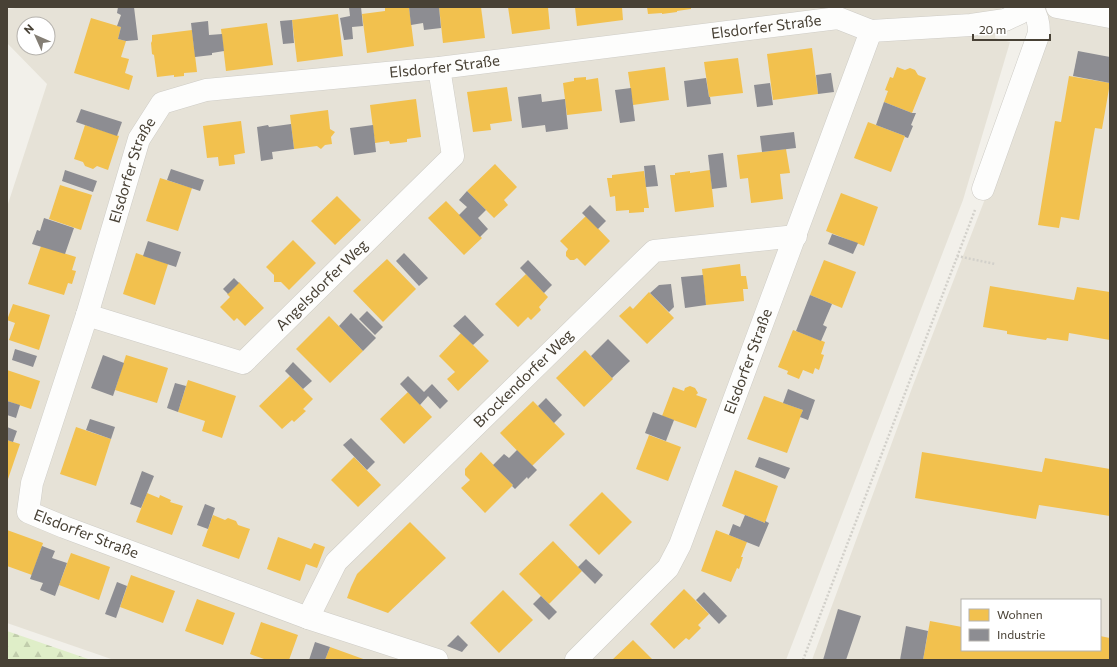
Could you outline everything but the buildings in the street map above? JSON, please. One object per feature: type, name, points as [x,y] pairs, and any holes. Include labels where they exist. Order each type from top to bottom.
[{"type":"street","name":"Elsdorfer Straße","points":[[437,660],[308,618],[71,530],[28,512],[32,483],[87,315],[139,139],[162,103],[206,90],[439,68],[838,18],[871,31],[970,26],[1005,20],[1020,13],[1026,7]]},
{"type":"street","points":[[983,189],[1039,32],[1037,17],[1032,7]]},
{"type":"street","points":[[1057,7],[1110,16]]},
{"type":"street","name":"Elsdorfer Straße","points":[[576,660],[668,568],[680,545],[871,31]]},
{"type":"street","name":"Angelsdorfer Weg","points":[[87,315],[243,363],[453,156],[439,68]]},
{"type":"street","name":"Brockendorfer Weg","points":[[308,618],[336,562],[654,251],[796,236]]},
{"type":"path","points":[[802,660],[983,189]]},
{"type":"path","points":[[957,256],[995,264]]},
{"type":"shaded area","points":[[24,7],[1001,7],[995,38],[1010,42],[963,200],[786,660],[114,660],[7,623],[7,207],[47,84],[20,56],[56,56],[56,16],[16,16],[16,52],[7,43],[7,9]]},
{"type":"shaded area","points":[[1047,7],[1110,7],[1110,660],[812,660],[912,388],[985,199]]},
{"type":"green space","points":[[7,631],[91,660],[7,660]]}]
